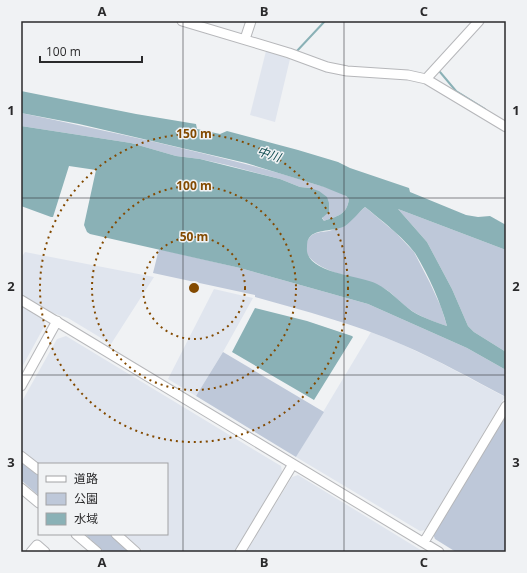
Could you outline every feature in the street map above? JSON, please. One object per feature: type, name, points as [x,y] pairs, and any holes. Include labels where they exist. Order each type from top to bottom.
[{"type":"street","points":[[182,21],[245,39],[327,67],[347,71],[408,75],[426,79],[506,127]]},
{"type":"street","points":[[245,39],[251,21]]},
{"type":"street","points":[[426,79],[479,21]]},
{"type":"street","points":[[21,300],[439,552]]},
{"type":"street","points":[[21,386],[57,322]]},
{"type":"street","points":[[424,542],[506,406]]},
{"type":"street","points":[[21,456],[38,469]]},
{"type":"street","points":[[240,552],[293,464]]},
{"type":"street","points":[[21,488],[38,502]]},
{"type":"street","points":[[77,535],[97,552]]},
{"type":"street","points":[[117,535],[136,552]]},
{"type":"street","points":[[31,552],[37,545],[45,552]]},
{"type":"shaded area","points":[[266,51],[290,59],[275,122],[250,115]]},
{"type":"shaded area","points":[[25,252],[154,277],[111,344],[68,318],[53,313],[21,294],[21,258]]},
{"type":"shaded area","points":[[214,289],[253,298],[223,352],[196,396],[168,379]]},
{"type":"shaded area","points":[[21,306],[44,320],[45,325],[21,369]]},
{"type":"shaded area","points":[[371,332],[439,362],[505,397],[425,530],[420,531],[296,457]]},
{"type":"shaded area","points":[[66,336],[281,466],[282,472],[234,552],[144,552],[125,535],[168,535],[168,463],[38,463],[21,449],[21,403],[57,339]]},
{"type":"shaded area","points":[[298,475],[424,552],[246,552],[292,477]]},
{"type":"green space","points":[[21,113],[155,142],[268,170],[335,190],[349,199],[348,204],[344,212],[324,221],[310,188],[300,187],[280,179],[227,165],[200,159],[176,156],[131,143],[21,126]]},
{"type":"green space","points":[[365,207],[396,233],[414,252],[441,307],[447,326],[417,314],[385,289],[334,272],[311,259],[306,250],[310,237],[316,233],[332,230],[341,226]]},
{"type":"green space","points":[[398,209],[506,250],[506,352],[474,332],[468,326],[452,289],[427,242]]},
{"type":"green space","points":[[159,249],[240,268],[368,304],[467,348],[506,370],[506,397],[429,357],[385,337],[330,318],[255,297],[255,295],[153,273]]},
{"type":"green space","points":[[223,352],[324,412],[296,457],[196,396]]},
{"type":"green space","points":[[506,414],[506,552],[456,552],[435,539],[433,534]]},
{"type":"green space","points":[[21,461],[38,475],[38,495],[21,480]]},
{"type":"green space","points":[[86,535],[111,535],[131,552],[104,552]]},
{"type":"water","name":"中川","points":[[21,91],[136,114],[196,124],[197,129],[220,134],[227,131],[338,162],[350,168],[409,188],[410,192],[466,215],[478,217],[490,216],[506,225],[506,250],[398,209],[427,242],[452,289],[468,326],[474,332],[506,352],[506,370],[467,348],[368,304],[240,268],[90,234],[87,232],[84,225],[96,170],[69,166],[53,217],[21,206],[21,126],[131,143],[176,156],[200,159],[280,179],[300,187],[310,188],[319,191],[327,197],[329,212],[322,218],[324,221],[344,212],[349,199],[346,196],[324,187],[246,163],[79,124],[21,113]],"holes":[[[365,207],[385,223],[415,253],[434,289],[447,326],[416,314],[381,286],[324,268],[314,263],[308,256],[307,242],[312,235],[321,231],[345,226]]]},
{"type":"water","points":[[255,308],[307,321],[353,337],[314,400],[232,352]]},
{"type":"waterway","points":[[296,52],[325,21]]},
{"type":"waterway","points":[[440,72],[456,91],[485,109]]},
{"type":"waterway","points":[[83,535],[89,539]]}]
